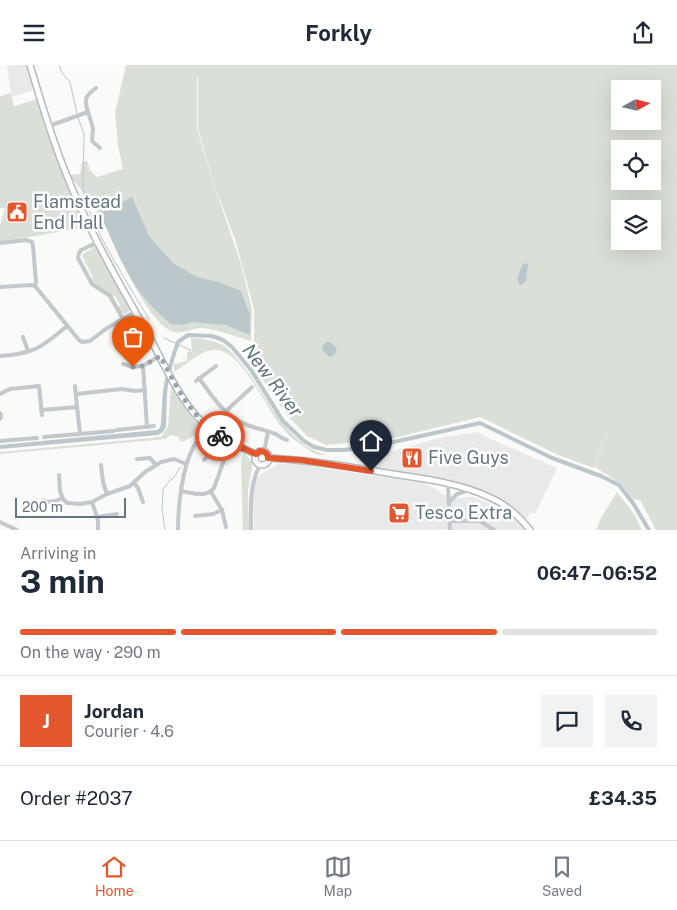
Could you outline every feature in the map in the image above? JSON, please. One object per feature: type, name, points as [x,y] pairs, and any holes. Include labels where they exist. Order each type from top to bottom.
[{"type":"main road","points":[[30,65],[49,127],[68,178],[98,242],[172,380],[192,411],[209,428],[232,443],[256,454]]},
{"type":"main road","points":[[256,454],[260,451],[264,452],[268,458]]},
{"type":"main road","points":[[256,454],[255,460],[260,465],[265,464],[268,458]]},
{"type":"main road","points":[[268,458],[315,462],[448,484],[489,496],[502,503],[530,530]]},
{"type":"street","points":[[96,88],[89,93],[86,101],[93,128],[92,141],[100,148]]},
{"type":"street","points":[[49,127],[88,112]]},
{"type":"street","points":[[0,243],[26,240],[32,242],[34,246],[36,282],[34,286]]},
{"type":"street","points":[[98,242],[81,251],[78,258],[92,284],[110,296],[124,319]]},
{"type":"street","points":[[0,287],[34,286],[79,340],[86,343],[135,312]]},
{"type":"street","points":[[0,356],[34,349],[67,326]]},
{"type":"street","points":[[23,337],[28,351]]},
{"type":"street","points":[[123,364],[133,367],[143,366],[160,356]]},
{"type":"street","points":[[143,366],[147,427]]},
{"type":"street","points":[[216,366],[197,379],[225,412],[248,426],[274,433],[287,440]]},
{"type":"street","points":[[0,394],[10,389],[39,386],[42,412],[77,407]]},
{"type":"street","points":[[75,386],[80,433]]},
{"type":"street","points":[[225,412],[252,387]]},
{"type":"street","points":[[76,394],[122,389],[145,390]]},
{"type":"street","points":[[0,413],[0,419]]},
{"type":"street","points":[[44,437],[154,427]]},
{"type":"street","points":[[178,530],[181,491],[186,464],[193,447],[209,428]]},
{"type":"street","points":[[264,452],[268,431]]},
{"type":"street","points":[[0,441],[37,438]]},
{"type":"street","points":[[181,491],[202,494],[211,492],[228,449]]},
{"type":"street","points":[[204,460],[213,453],[225,457]]},
{"type":"street","points":[[137,459],[149,458],[155,464]]},
{"type":"street","points":[[59,475],[62,498],[67,503],[80,504],[92,501],[134,483],[155,464],[165,460],[172,459],[186,464]]},
{"type":"street","points":[[101,465],[103,482],[107,493]]},
{"type":"street","points":[[251,530],[251,494],[260,465]]},
{"type":"street","points":[[134,483],[143,502]]},
{"type":"street","points":[[448,484],[450,530]]},
{"type":"street","points":[[449,502],[457,494],[469,490]]},
{"type":"street","points":[[211,492],[222,510],[226,527]]},
{"type":"street","points":[[43,500],[46,502],[56,501],[62,498]]},
{"type":"street","points":[[92,501],[97,517],[98,530]]},
{"type":"street","points":[[195,516],[213,514],[222,510]]},
{"type":"street","points":[[97,517],[117,513]]},
{"type":"street","points":[[450,521],[480,521],[494,530]]},
{"type":"street","points":[[0,522],[17,530]]},
{"type":"shaded area","points":[[27,65],[33,90],[12,97],[7,66]]},
{"type":"shaded area","points":[[126,65],[677,65],[677,530],[656,530],[640,500],[633,499],[621,484],[595,467],[610,425],[594,468],[556,454],[480,417],[390,439],[326,445],[307,436],[287,415],[254,368],[254,309],[235,239],[216,190],[198,129],[198,77],[197,129],[216,191],[241,264],[252,310],[251,341],[205,328],[173,332],[163,325],[143,300],[100,218],[69,175],[80,174],[82,162],[87,161],[90,170],[97,177],[123,169],[118,145],[115,113]]},
{"type":"shaded area","points":[[11,93],[14,106],[36,98],[55,154],[87,227],[0,242],[0,226],[5,208],[0,208],[0,96]]},
{"type":"shaded area","points":[[132,197],[149,236],[174,264],[197,277],[219,282],[241,291],[250,315],[250,335],[226,325],[192,322],[183,325],[171,324],[144,297],[136,287],[116,251],[100,213]]},
{"type":"shaded area","points":[[95,246],[130,309],[124,314],[118,307],[120,305],[115,296],[112,297],[91,280],[93,278],[82,256],[92,249],[91,247]]},
{"type":"shaded area","points":[[526,263],[528,265],[526,281],[520,285],[517,278],[523,264]]},
{"type":"shaded area","points":[[191,338],[216,342],[229,350],[243,366],[289,430],[312,449],[325,454],[319,455],[314,453],[286,433],[245,371],[227,353],[211,350],[174,372],[174,364],[187,361],[187,352],[192,352]]},
{"type":"shaded area","points":[[327,342],[334,344],[336,352],[333,356],[329,357],[323,351],[322,346]]},
{"type":"shaded area","points":[[171,386],[197,424],[195,435],[182,442],[177,436],[170,435],[166,439],[0,454],[0,452],[161,437],[168,427]]},
{"type":"shaded area","points":[[163,389],[167,390],[166,427],[158,435],[0,449],[0,445],[157,430],[161,424]]},
{"type":"shaded area","points":[[478,432],[557,468],[535,514],[530,512],[526,521],[493,495],[434,477],[363,466],[367,452],[393,451],[439,438]]},
{"type":"shaded area","points":[[243,454],[252,462],[248,490],[249,530],[243,530],[241,462]]},
{"type":"shaded area","points":[[278,464],[296,464],[423,483],[438,490],[441,494],[455,498],[474,497],[496,506],[521,524],[525,530],[254,530],[253,498],[257,478]]},
{"type":"shaded area","points":[[617,492],[634,514],[642,530],[596,530]]},
{"type":"waterway","points":[[59,65],[62,73],[70,82],[78,118],[84,134],[83,186]]},
{"type":"waterway","points":[[83,188],[87,206],[100,235],[149,319]]},
{"type":"waterway","name":"New River","points":[[165,395],[168,375],[178,342],[188,335],[212,336],[223,340],[232,347],[251,370],[283,421],[304,441],[314,447],[327,450],[359,448],[480,423],[552,458],[601,476],[619,485],[633,503],[649,530]]},
{"type":"waterway","name":"New River","points":[[164,338],[190,350],[191,353]]},
{"type":"waterway","points":[[165,530],[162,509],[163,490],[180,467]]},
{"type":"way so far","points":[[133,367],[143,366],[160,356],[192,411],[220,436]]},
{"type":"place","name":"Flamstead End Hall","points":[[17,212]]},
{"type":"place","name":"Five Guys","points":[[412,458]]},
{"type":"place","name":"Tesco Extra","points":[[399,513]]},
{"type":"route","points":[[220,436],[256,454],[262,451],[267,454],[268,458],[301,460],[371,471]]}]
